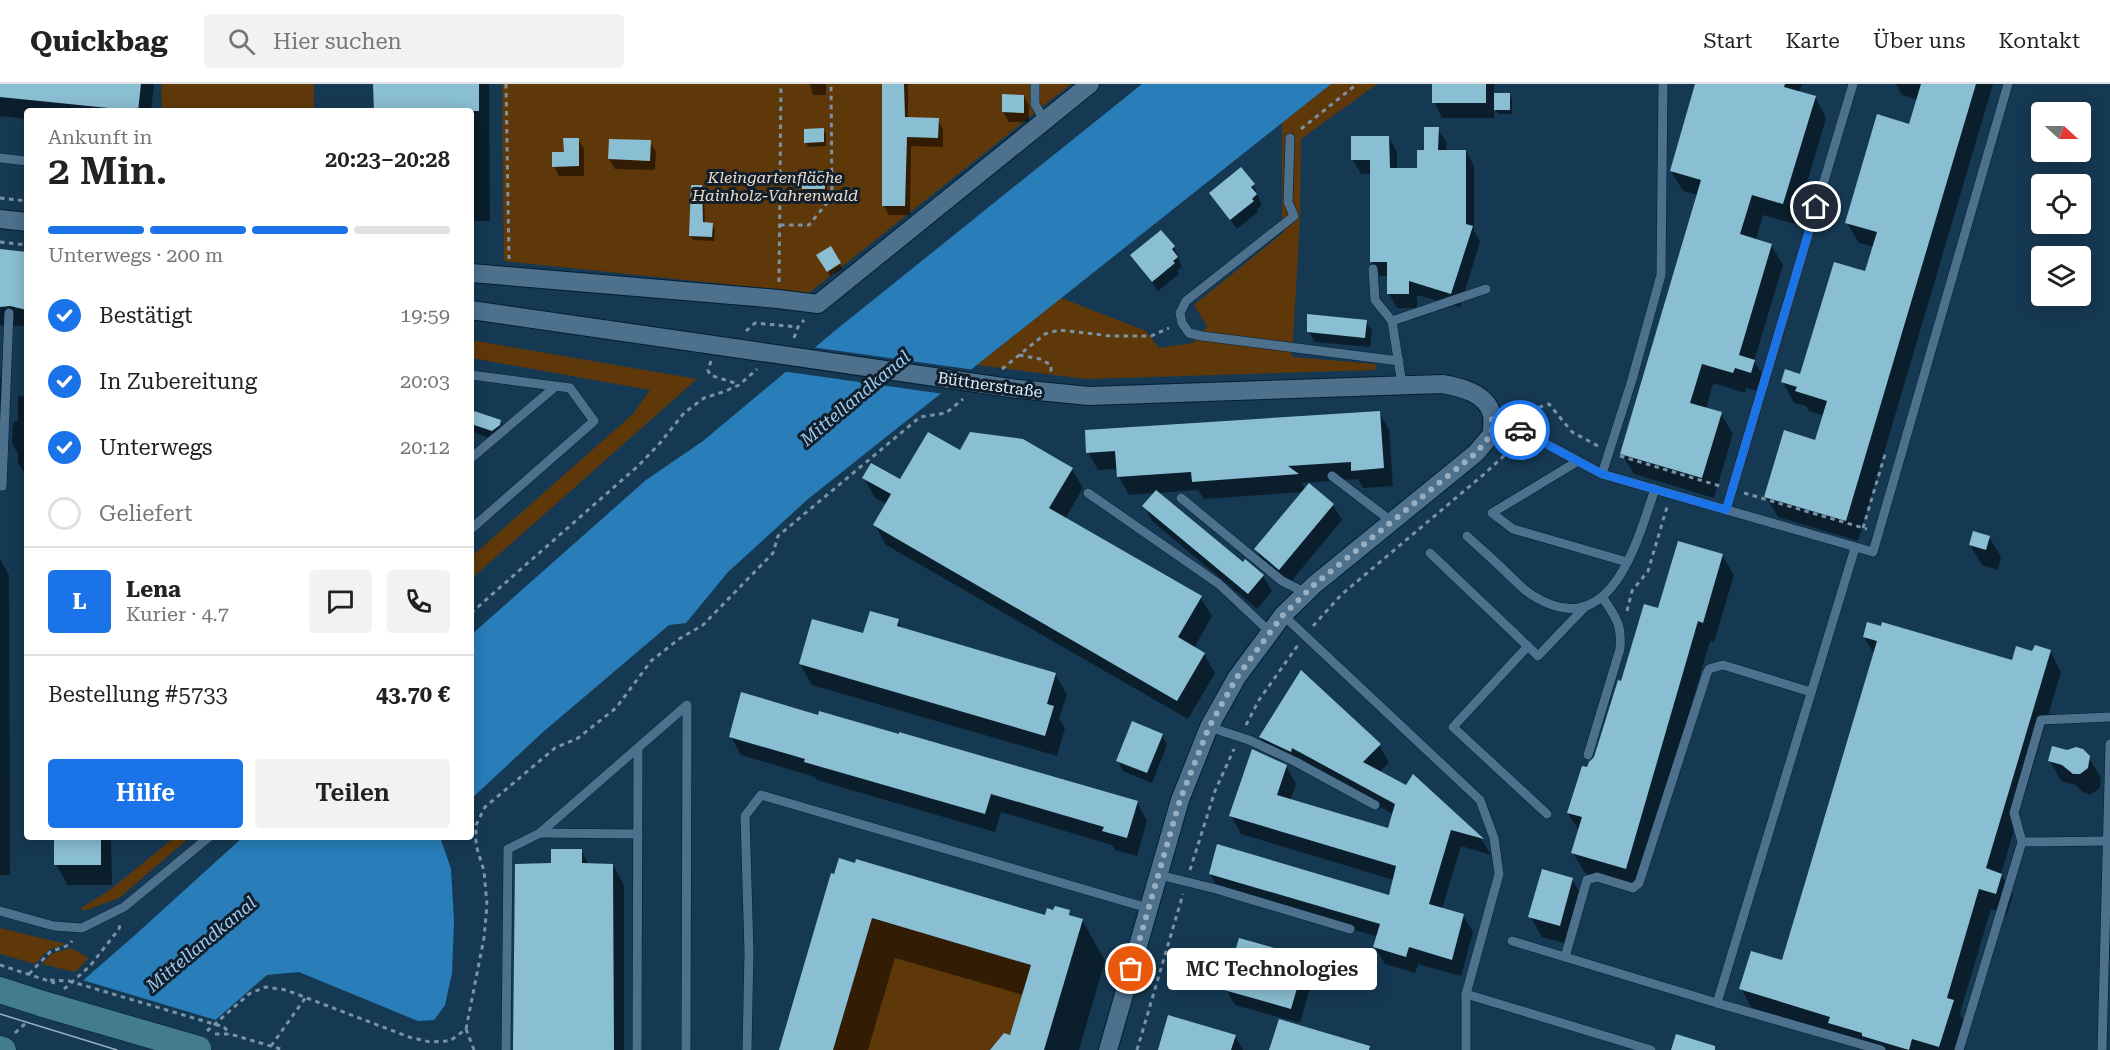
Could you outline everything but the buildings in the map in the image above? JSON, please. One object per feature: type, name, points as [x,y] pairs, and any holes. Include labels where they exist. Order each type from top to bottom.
[{"type":"main road","points":[[0,990],[46,992],[204,1042]]},
{"type":"street","points":[[474,273],[818,304],[1089,84]]},
{"type":"street","points":[[0,219],[24,222]]},
{"type":"street","name":"Büttnerstraße","points":[[474,310],[1045,393],[1089,396],[1442,384],[1474,393],[1486,404],[1492,419]]},
{"type":"street","points":[[1108,1050],[1180,800],[1209,727],[1237,677],[1283,615],[1306,593],[1476,453],[1492,434],[1492,419]]},
{"type":"lane","points":[[1035,84],[1035,104],[1044,120]]},
{"type":"lane","points":[[1602,474],[1661,275],[1663,84]]},
{"type":"lane","points":[[1726,510],[1853,84]]},
{"type":"lane","points":[[1492,419],[1500,419],[1602,474],[1873,552],[2008,84]]},
{"type":"lane","points":[[1290,138],[1288,202],[1294,216],[1186,301],[1180,314],[1182,323],[1188,333],[1202,336],[1399,361]]},
{"type":"lane","points":[[0,158],[24,161]]},
{"type":"lane","points":[[1373,268],[1375,300],[1392,321],[1402,384]]},
{"type":"lane","points":[[1392,321],[1486,289]]},
{"type":"lane","points":[[0,486],[2,486],[9,313]]},
{"type":"lane","points":[[474,375],[570,388],[594,421],[474,526]]},
{"type":"lane","points":[[474,455],[555,387]]},
{"type":"lane","points":[[1578,461],[1492,513],[1513,529],[1627,562]]},
{"type":"lane","points":[[1332,476],[1391,521]]},
{"type":"lane","points":[[1430,554],[1538,656],[1584,608],[1603,598],[1618,580],[1635,546],[1655,489]]},
{"type":"lane","points":[[1088,493],[1219,584],[1270,632]]},
{"type":"lane","points":[[1181,498],[1282,581],[1306,593]]},
{"type":"lane","points":[[1467,536],[1531,595],[1556,607],[1584,608]]},
{"type":"lane","points":[[1717,1003],[1856,548]]},
{"type":"lane","points":[[1588,755],[1620,649],[1622,632],[1603,598]]},
{"type":"lane","points":[[1283,615],[1480,800],[1494,838],[1499,874],[1466,994],[1466,1050]]},
{"type":"lane","points":[[1528,646],[1453,727],[1547,814]]},
{"type":"lane","points":[[1565,957],[1587,880],[1597,877],[1633,888],[1639,883],[1684,737],[1710,669],[1723,665],[1811,692]]},
{"type":"lane","points":[[506,1050],[508,849],[540,833],[687,705],[686,1050]]},
{"type":"lane","points":[[1959,1050],[2022,842],[2014,813],[2041,720],[2110,717]]},
{"type":"lane","points":[[1209,727],[1239,736],[1296,762],[1375,805]]},
{"type":"lane","points":[[2103,1050],[2110,744]]},
{"type":"lane","points":[[637,1050],[638,748]]},
{"type":"lane","points":[[747,1050],[749,952],[746,816],[761,795],[1148,908]]},
{"type":"lane","points":[[540,833],[638,834]]},
{"type":"lane","points":[[0,911],[54,926],[82,928],[124,907],[205,840]]},
{"type":"lane","points":[[2022,842],[2108,841]]},
{"type":"lane","points":[[1158,875],[1350,929]]},
{"type":"lane","points":[[1512,941],[1881,1050]]},
{"type":"lane","points":[[1466,994],[1651,1050]]},
{"type":"path","points":[[507,84],[509,277]]},
{"type":"path","points":[[778,299],[781,84]]},
{"type":"path","points":[[780,225],[809,225],[832,197],[831,84]]},
{"type":"path","points":[[1290,138],[1357,84]]},
{"type":"path","points":[[0,198],[24,201]]},
{"type":"path","points":[[0,242],[24,245]]},
{"type":"path","points":[[794,339],[798,327],[818,304]]},
{"type":"path","points":[[742,349],[741,335],[755,323],[798,327]]},
{"type":"path","points":[[1000,370],[1045,334],[1059,330],[1111,336],[1151,336],[1182,323]]},
{"type":"path","points":[[717,345],[709,365],[710,375],[739,385]]},
{"type":"path","points":[[1019,355],[1040,359],[1051,365],[1052,372],[1045,393]]},
{"type":"path","points":[[474,610],[638,466],[684,413],[704,398],[739,385],[757,369]]},
{"type":"path","points":[[474,1050],[466,1029],[487,905],[484,871],[476,845],[476,825],[485,807],[555,748],[578,738],[616,708],[651,661],[679,639],[703,626],[773,553],[778,536],[920,417],[946,413],[964,398]]},
{"type":"path","points":[[1137,1050],[1215,792],[1239,736],[1259,700],[1305,635],[1341,595],[1508,453],[1528,411],[1549,404],[1572,432],[1581,439],[1610,452],[1878,533]]},
{"type":"path","points":[[1622,632],[1632,591],[1648,571],[1671,494]]},
{"type":"path","points":[[84,971],[119,929],[124,907]]},
{"type":"path","points":[[29,974],[50,952],[69,945],[82,928]]},
{"type":"path","points":[[0,965],[29,974],[46,992],[69,981],[224,1027],[230,1034],[284,1050]]},
{"type":"path","points":[[204,1042],[249,994],[265,987],[286,990],[409,1037],[430,1042],[450,1041],[466,1029]]},
{"type":"path","points":[[271,1046],[306,997]]},
{"type":"path","points":[[204,1042],[230,1034]]},
{"type":"green space","points":[[161,84],[314,84],[314,108],[162,108]]},
{"type":"green space","name":"Kleingartenfläche Hainholz-Vahrenwald","points":[[502,84],[1071,84],[809,293],[504,261]]},
{"type":"green space","points":[[1331,84],[1377,84],[1301,139],[1300,219],[1292,357],[1376,364],[1375,370],[1086,379],[977,365],[1061,298],[1146,331],[1159,348],[1193,343],[1207,326],[1194,305],[1284,232],[1282,123]]},
{"type":"green space","points":[[474,341],[697,379],[474,576],[474,554],[633,414],[650,390],[474,359]]},
{"type":"green space","points":[[171,840],[187,840],[119,898],[84,911],[81,908],[111,889]]},
{"type":"green space","points":[[872,918],[1031,965],[1010,1035],[1004,1033],[990,1050],[833,1050]]},
{"type":"green space","points":[[0,928],[66,944],[48,950],[35,964],[0,954]]},
{"type":"green space","points":[[71,948],[89,958],[75,972],[42,964],[51,954]]},
{"type":"water","name":"Mittellandkanal","points":[[1142,84],[1331,84],[808,499],[728,572],[686,623],[669,625],[543,732],[474,796],[474,632],[646,480],[703,441],[837,329]]},
{"type":"water","name":"Mittellandkanal","points":[[240,840],[441,840],[451,869],[454,921],[452,973],[445,1005],[434,1020],[418,1021],[299,972],[267,975],[181,1050],[3,1050]]},
{"type":"pier","points":[[811,347],[975,370],[944,394],[781,371]]},
{"type":"pier","points":[[79,979],[219,1021],[186,1050],[0,1050]]},
{"type":"tram line","points":[[0,1014],[117,1050]]},
{"type":"way so far","points":[[1131,969],[1180,800],[1209,727],[1237,677],[1283,615],[1314,585],[1476,453],[1492,434],[1492,419],[1500,419],[1520,430]]},
{"type":"place","name":"MC Technologies","points":[[1131,969]]},
{"type":"route","points":[[1520,430],[1602,474],[1726,510],[1816,207]]}]
